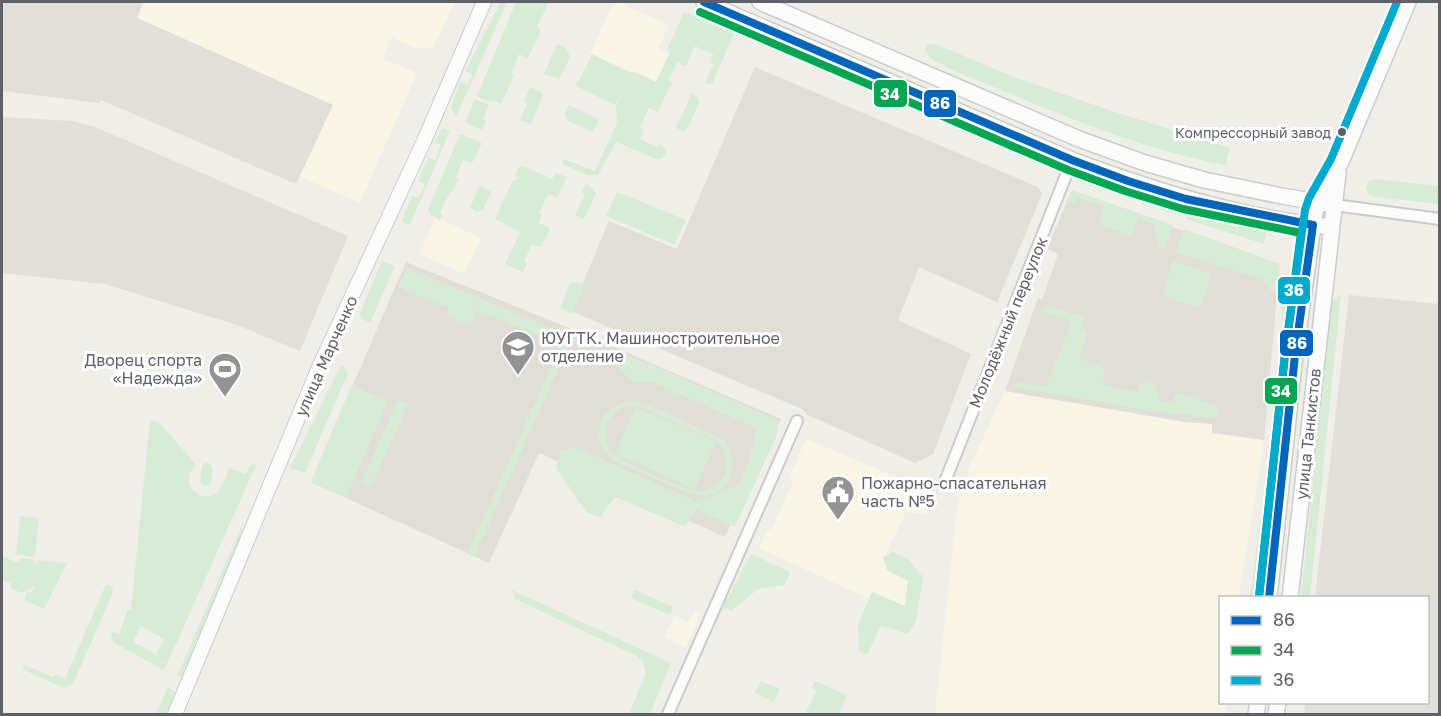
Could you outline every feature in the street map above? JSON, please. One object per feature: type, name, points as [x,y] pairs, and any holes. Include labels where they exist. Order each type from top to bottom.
[{"type":"main road","points":[[704,2],[1072,160],[1128,181],[1186,198],[1312,225],[1331,226]]},
{"type":"main road","points":[[760,2],[1079,139],[1145,163],[1204,180],[1334,205]]},
{"type":"main road","name":"улица Танкистов","points":[[1269,596],[1295,355],[1312,225],[1318,202],[1340,164],[1408,2]]},
{"type":"main road","name":"улица Танкистов","points":[[1290,596],[1331,226],[1340,164]]},
{"type":"street","name":"улица Марченко","points":[[175,714],[305,401],[424,141],[484,2]]},
{"type":"street","name":"Молодёжный переулок","points":[[944,484],[1072,160]]},
{"type":"street","points":[[1334,205],[1440,219]]},
{"type":"street","points":[[1331,226],[1354,208]]},
{"type":"street","points":[[668,714],[797,421]]},
{"type":"shaded area","points":[[2,2],[143,2],[137,18],[333,105],[296,184],[101,100],[99,103],[2,91]]},
{"type":"shaded area","points":[[144,2],[455,2],[433,48],[419,49],[391,37],[383,59],[417,73],[360,203],[299,176],[332,105],[137,18]]},
{"type":"shaded area","points":[[614,2],[669,25],[658,49],[670,55],[656,85],[590,53]]},
{"type":"shaded area","points":[[755,67],[1038,187],[1042,194],[997,302],[919,267],[898,320],[971,354],[933,454],[915,463],[808,415],[802,409],[571,311],[609,221],[677,249]]},
{"type":"shaded area","points":[[2,117],[72,121],[95,127],[348,236],[300,351],[237,325],[105,284],[2,273]]},
{"type":"shaded area","points":[[1071,192],[1270,261],[1264,282],[1277,295],[1264,440],[1212,433],[1212,424],[1185,422],[1005,391],[1038,298],[1042,300],[1058,254],[1047,249]]},
{"type":"shaded area","points":[[436,217],[481,238],[464,274],[419,254]]},
{"type":"shaded area","name":"ЮУГТК. Машиностроительное отделение","points":[[406,262],[579,332],[781,419],[725,537],[539,453],[489,563],[311,482]]},
{"type":"shaded area","points":[[1349,295],[1439,304],[1439,714],[1304,714],[1305,704],[1429,704],[1429,596],[1315,596]]},
{"type":"shaded area","points":[[1005,391],[1185,422],[1212,424],[1212,433],[1264,440],[1239,596],[1219,596],[1219,704],[1227,704],[1226,714],[935,714],[957,507],[968,470]]},
{"type":"shaded area","name":"Пожарно-спасательная часть №5","points":[[806,439],[928,490],[927,514],[906,512],[886,554],[916,575],[911,618],[759,548],[767,529],[771,530],[794,480],[789,478]]},
{"type":"shaded area","points":[[695,610],[701,614],[686,648],[664,637],[675,616],[688,623]]},
{"type":"green space","points":[[501,2],[507,2],[456,117],[451,108],[460,82],[468,85],[472,74],[465,71]]},
{"type":"green space","points":[[516,2],[549,2],[537,27],[541,30],[528,58],[519,54],[511,74],[514,76],[501,104],[492,100],[490,102],[477,96]]},
{"type":"green space","points":[[684,12],[734,33],[712,84],[705,83],[714,64],[710,62],[714,55],[695,46],[686,66],[677,62],[668,80],[672,82],[658,112],[649,108],[640,127],[644,130],[640,139],[657,147],[660,143],[667,151],[661,159],[616,142],[598,175],[588,175],[562,164],[564,159],[595,171],[617,123],[616,106],[622,93],[615,105],[576,86],[592,54],[656,82],[670,52],[667,50]]},
{"type":"green space","points":[[933,43],[1014,77],[1230,148],[1225,165],[1170,152],[1116,135],[970,78],[930,58],[925,49],[926,45]]},
{"type":"green space","points":[[557,44],[566,48],[570,57],[559,79],[544,74]]},
{"type":"green space","points":[[530,87],[543,95],[531,124],[520,120],[527,104],[524,102]]},
{"type":"green space","points":[[886,92],[1055,163],[1057,172],[884,96]]},
{"type":"green space","points":[[692,93],[698,98],[699,103],[687,129],[683,131],[676,128]]},
{"type":"green space","points":[[475,99],[489,105],[483,119],[486,121],[482,130],[465,122]]},
{"type":"green space","points":[[569,105],[599,119],[593,132],[568,121],[565,114]]},
{"type":"green space","points":[[442,128],[450,130],[410,225],[402,222],[412,196],[419,198],[425,184],[418,181],[428,158],[435,160],[441,145],[435,142]]},
{"type":"green space","points":[[460,134],[482,143],[472,163],[463,160],[456,177],[459,178],[440,213],[442,215],[440,220],[431,215],[428,209]]},
{"type":"green space","points":[[523,166],[552,179],[556,173],[567,177],[557,198],[548,194],[539,213],[542,215],[539,223],[550,228],[541,247],[532,244],[524,261],[527,263],[523,272],[505,264],[520,232],[495,219],[512,182],[518,178],[515,176],[518,168]]},
{"type":"green space","points":[[1077,179],[1175,210],[1177,215],[1076,181]]},
{"type":"green space","points":[[1375,179],[1439,186],[1439,204],[1375,197],[1368,194],[1366,188],[1369,181]]},
{"type":"green space","points":[[586,184],[593,188],[596,194],[584,219],[575,215],[585,194],[582,192]]},
{"type":"green space","points":[[480,185],[491,192],[483,210],[477,212],[470,208]]},
{"type":"green space","points":[[1072,190],[1173,225],[1165,249],[1158,246],[1154,224],[1138,218],[1132,236],[1098,224],[1104,206],[1077,197],[1074,204],[1067,201]]},
{"type":"green space","points":[[617,192],[686,220],[675,245],[606,216]]},
{"type":"green space","points":[[1191,214],[1267,231],[1264,244],[1186,219]]},
{"type":"green space","points":[[1184,229],[1280,264],[1277,294],[1263,280],[1176,252]]},
{"type":"green space","points":[[382,261],[395,266],[370,323],[361,318],[360,313]]},
{"type":"green space","points":[[1173,261],[1212,274],[1200,308],[1162,296]]},
{"type":"green space","points":[[407,268],[571,336],[575,340],[567,350],[474,557],[467,554],[561,345],[477,310],[470,325],[446,315],[449,308],[398,287]]},
{"type":"green space","points":[[1293,274],[1286,342],[1282,324],[1282,307]]},
{"type":"green space","points":[[570,283],[585,284],[572,314],[560,308]]},
{"type":"green space","points":[[1341,294],[1310,596],[1301,596],[1331,309],[1333,301]]},
{"type":"green space","points":[[1045,305],[1085,317],[1081,325],[1087,334],[1079,358],[1105,369],[1103,383],[1139,393],[1138,386],[1145,382],[1155,385],[1160,401],[1172,402],[1177,392],[1219,407],[1217,418],[1151,411],[1014,387],[1016,382],[1046,386],[1072,321],[1042,311]]},
{"type":"green space","points":[[619,351],[778,420],[777,435],[735,527],[696,509],[685,527],[615,497],[600,517],[587,513],[556,468],[560,451],[576,447],[697,502],[740,484],[757,428],[651,382],[631,381],[614,361]]},
{"type":"green space","points":[[342,364],[348,373],[305,473],[290,468]]},
{"type":"green space","points":[[352,385],[388,401],[346,497],[311,481]]},
{"type":"green space","points":[[398,400],[408,404],[371,487],[361,483]]},
{"type":"green space","points":[[634,401],[644,403],[722,439],[732,459],[731,473],[725,484],[710,495],[700,495],[680,490],[618,463],[608,455],[599,435],[604,416],[611,408],[621,403]],"holes":[[[629,406],[643,408],[718,442],[727,460],[726,472],[719,483],[704,490],[693,490],[656,476],[614,454],[606,440],[605,432],[609,419],[614,413]]]},
{"type":"green space","points":[[636,407],[716,442],[695,489],[615,454]]},
{"type":"green space","points":[[150,420],[160,423],[196,465],[189,480],[194,492],[200,495],[213,495],[219,490],[229,468],[245,474],[252,464],[256,465],[167,664],[145,652],[166,664],[163,670],[115,643],[112,639],[111,631],[119,634],[128,609],[131,610]],"holes":[[[141,626],[164,639],[156,654],[133,642]]]},
{"type":"green space","points":[[1275,435],[1259,596],[1250,596],[1268,463]]},
{"type":"green space","points":[[210,463],[213,468],[211,483],[205,487],[200,482],[202,466]]},
{"type":"green space","points":[[20,516],[39,518],[35,557],[16,555]]},
{"type":"green space","points":[[243,523],[239,542],[185,676],[177,677]]},
{"type":"green space","points":[[893,552],[908,559],[923,577],[916,622],[907,634],[881,625],[867,655],[859,651],[858,624],[872,592],[905,606],[908,581],[887,570],[883,557]]},
{"type":"green space","points":[[751,554],[790,572],[785,585],[758,589],[731,611],[723,607]]},
{"type":"green space","points":[[2,556],[19,563],[20,558],[35,560],[35,563],[38,563],[38,560],[67,563],[44,609],[24,600],[27,592],[31,593],[36,586],[22,593],[10,588],[12,584],[2,579]]},
{"type":"green space","points":[[106,584],[113,587],[112,594],[73,684],[64,688],[24,670],[23,664],[53,677],[55,674],[65,679]]},
{"type":"green space","points":[[512,590],[671,663],[650,714],[629,714],[646,673],[643,662],[637,656],[515,599]]},
{"type":"green space","points":[[635,590],[673,607],[670,615],[631,598]]},
{"type":"green space","points":[[761,681],[780,689],[774,702],[755,693]]},
{"type":"green space","points":[[815,681],[847,695],[839,714],[805,714],[816,691],[811,688]]},
{"type":"green space","points":[[168,687],[175,692],[176,698],[169,714],[156,714]]},
{"type":"transit line","name":"86","points":[[704,2],[1072,160],[1128,181],[1186,199],[1313,225],[1295,355],[1269,596]]},
{"type":"transit line","name":"36","points":[[1259,596],[1285,354],[1305,210],[1309,198],[1331,159],[1397,2]]},
{"type":"transit line","name":"34","points":[[700,12],[1068,170],[1125,191],[1183,209],[1301,233],[1285,354],[1259,596]]},
{"type":"place","name":"Компрессорный завод","points":[[1342,132]]},
{"type":"place","name":"ЮУГТК. Машиностроительное отделение","points":[[518,376]]},
{"type":"place","name":"Дворец спорта «Надежда»","points":[[225,398]]},
{"type":"place","name":"Пожарно-спасательная часть №5","points":[[838,521]]}]
